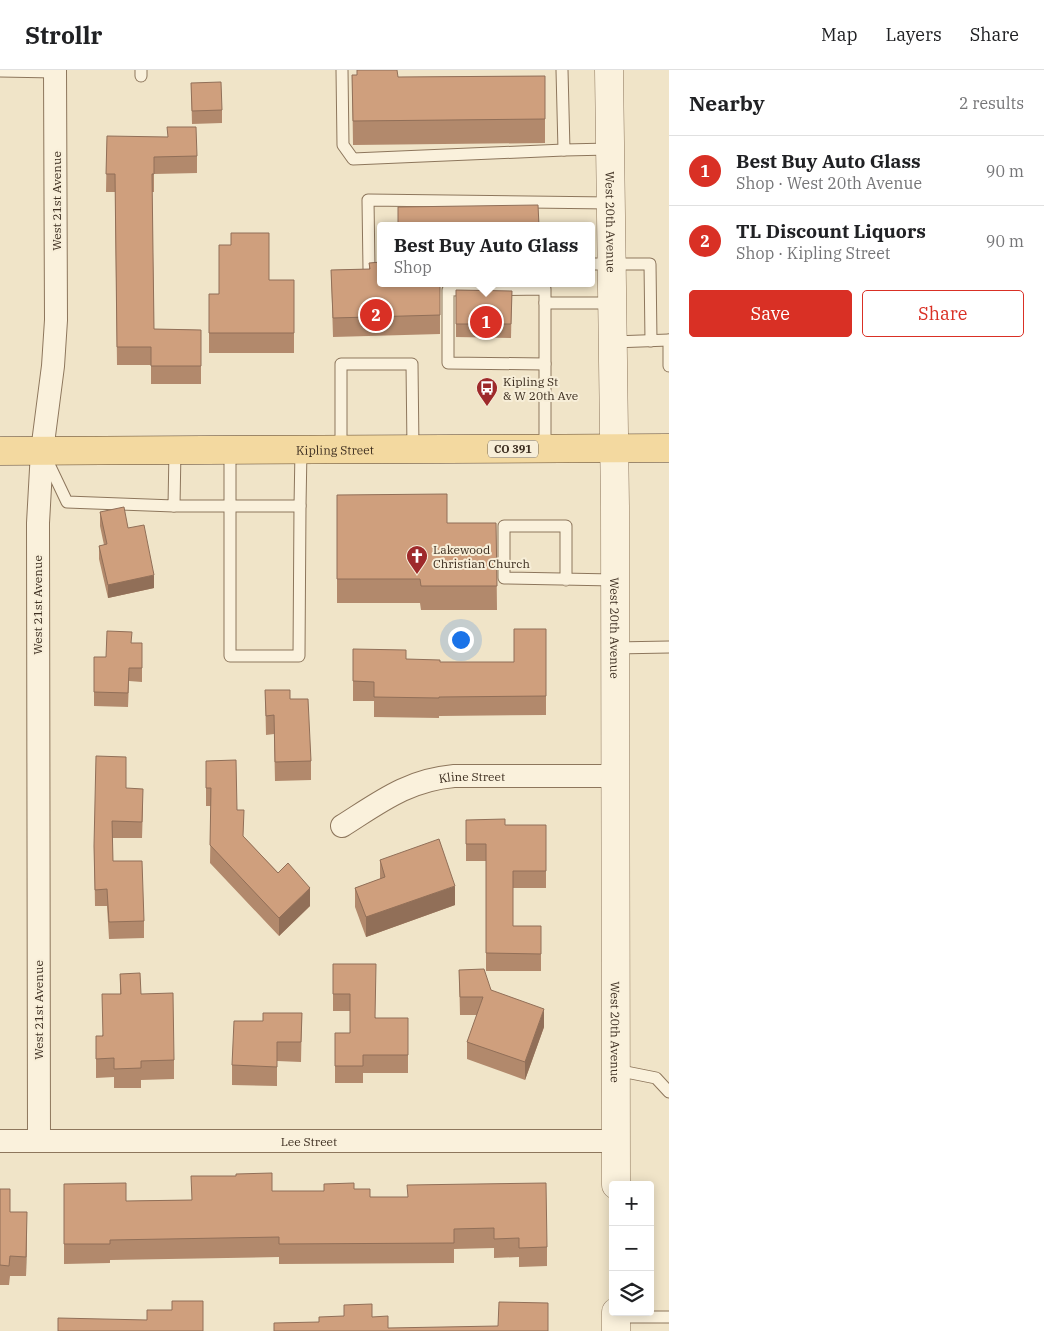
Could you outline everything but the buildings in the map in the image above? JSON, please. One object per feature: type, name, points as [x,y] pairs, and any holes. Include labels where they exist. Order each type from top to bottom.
[{"type":"main road","name":"Kipling Street","points":[[0,451],[669,448]]},
{"type":"street","name":"West 20th Avenue","points":[[609,70],[611,203],[601,264],[612,303],[613,342],[616,1181]]},
{"type":"street","name":"West 21st Avenue","points":[[39,1140],[38,543],[42,451],[53,366],[56,320],[55,71]]},
{"type":"street","name":"Kline Street","points":[[342,826],[412,784],[434,777],[616,776]]},
{"type":"street","name":"Lee Street","points":[[0,1141],[616,1141]]},
{"type":"lane","points":[[0,70],[55,71]]},
{"type":"lane","points":[[342,70],[343,145],[353,159],[610,149]]},
{"type":"lane","points":[[562,70],[564,150]]},
{"type":"lane","points":[[377,269],[369,269],[368,200],[611,203]]},
{"type":"lane","points":[[601,264],[650,264],[651,341]]},
{"type":"lane","points":[[545,364],[448,363],[448,290],[545,289],[545,303],[545,364],[545,449]]},
{"type":"lane","points":[[545,303],[612,303]]},
{"type":"lane","points":[[613,342],[669,340],[669,366]]},
{"type":"lane","points":[[341,450],[341,364],[412,364],[413,449]]},
{"type":"lane","points":[[174,506],[175,450]]},
{"type":"lane","points":[[230,450],[230,656],[299,656],[300,450]]},
{"type":"lane","points":[[42,451],[67,502],[174,506],[300,506]]},
{"type":"lane","points":[[566,580],[566,526],[499,526],[504,578],[566,580],[614,580]]},
{"type":"lane","points":[[615,648],[669,646]]},
{"type":"lane","points":[[616,1070],[656,1078],[669,1092]]},
{"type":"lane","points":[[616,1320],[669,1317]]},
{"type":"place","name":"TL Discount Liquors","points":[[376,315]]},
{"type":"place","name":"Best Buy Auto Glass","points":[[486,322]]},
{"type":"place","name":"Kipling St & W 20th Ave","points":[[487,407]]},
{"type":"place","name":"Lakewood Christian Church","points":[[417,575]]}]
